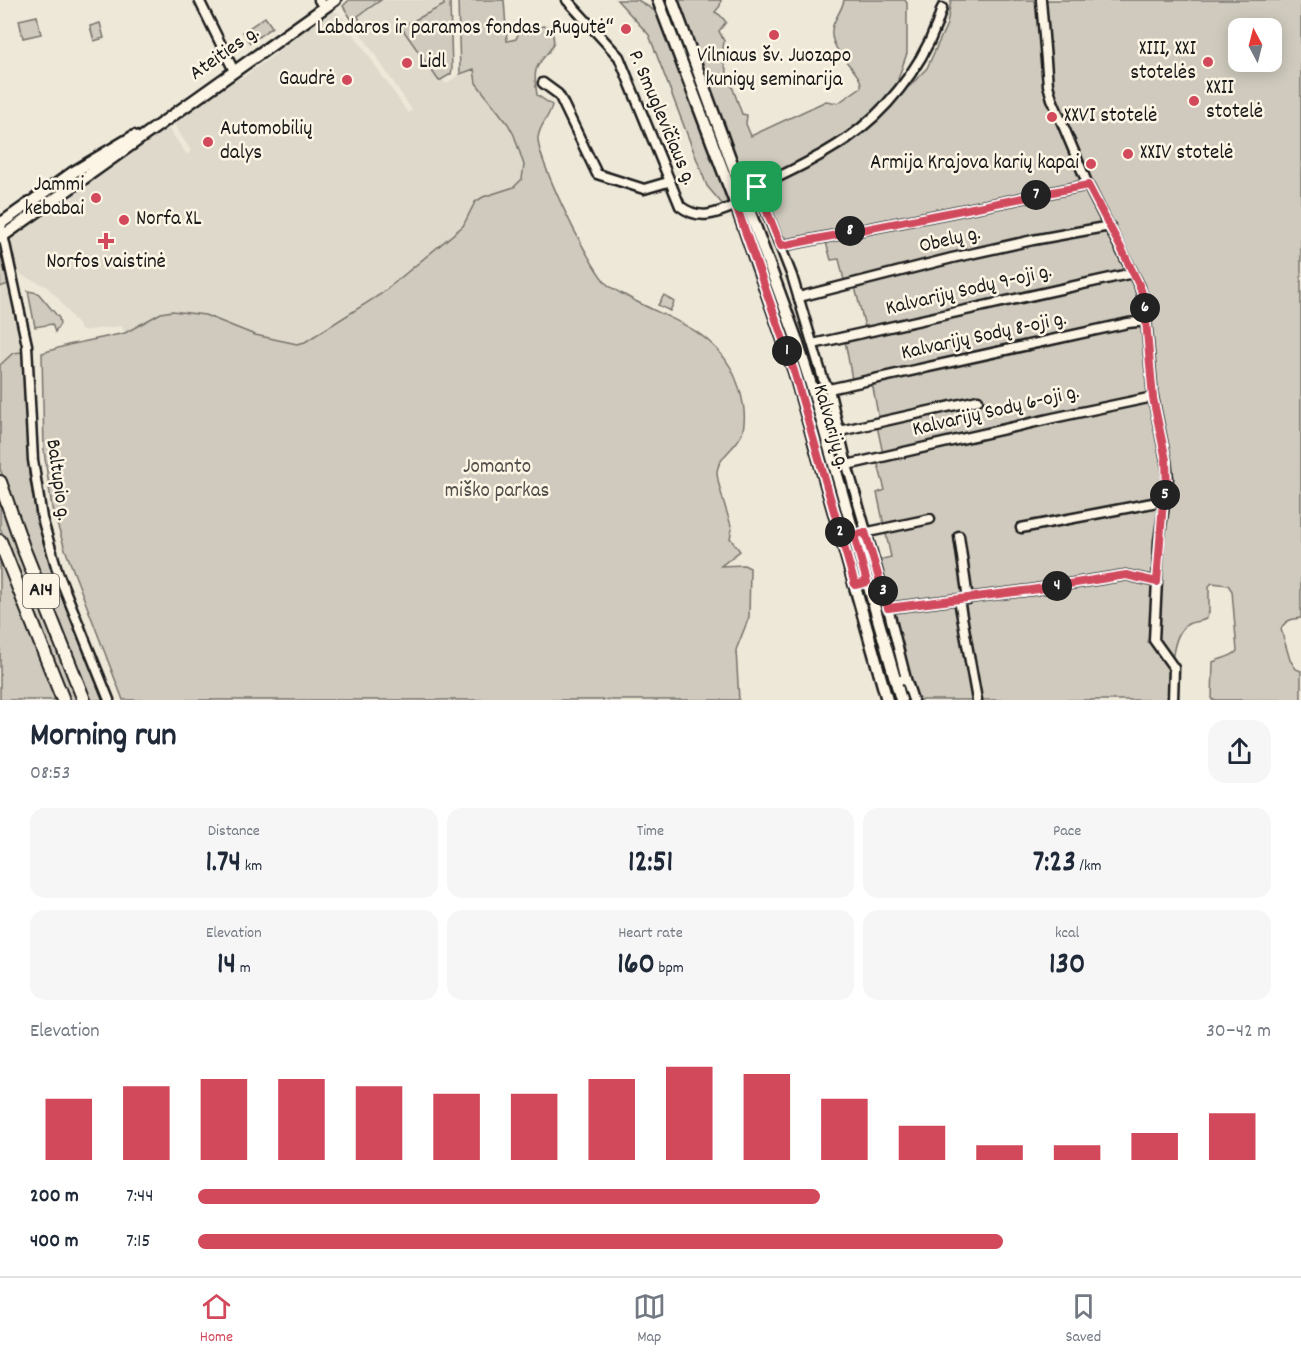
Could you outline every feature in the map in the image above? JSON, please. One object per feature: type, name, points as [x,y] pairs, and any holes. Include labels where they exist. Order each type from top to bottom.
[{"type":"highway","name":"A14","points":[[0,482],[84,700]]},
{"type":"highway","name":"A14","points":[[0,541],[63,700]]},
{"type":"highway","points":[[24,601],[35,602],[42,595]]},
{"type":"main road","name":"Ateities g.","points":[[0,222],[166,119],[234,71],[321,4],[335,0]]},
{"type":"main road","name":"Kalvarijų g.","points":[[658,0],[736,205],[794,371],[887,700]]},
{"type":"main road","name":"Kalvarijų g.","points":[[672,0],[746,197],[811,382],[860,533],[867,582],[901,680],[901,700]]},
{"type":"main road","name":"Ateities g.","points":[[2,237],[98,163]]},
{"type":"main road","points":[[736,205],[746,197]]},
{"type":"main road","points":[[855,585],[867,582]]},
{"type":"street","points":[[199,0],[234,71]]},
{"type":"street","name":"P. Smuglevičiaus g.","points":[[567,0],[619,57],[677,202],[690,214],[699,216],[711,215],[736,205]]},
{"type":"street","points":[[1041,0],[1048,85],[1052,99],[1088,185],[1144,299],[1153,398],[1166,460],[1167,490],[1163,501],[1154,640],[1174,668],[1173,700]]},
{"type":"street","points":[[746,197],[757,187],[818,156],[861,129],[883,108],[922,58],[942,8]]},
{"type":"street","points":[[543,83],[561,99],[597,174],[644,189],[668,182]]},
{"type":"street","points":[[781,246],[1088,185]]},
{"type":"street","points":[[757,187],[781,246],[799,297],[823,379],[829,389],[840,431],[860,533],[888,608],[901,680],[913,700]]},
{"type":"street","name":"Baltupio g.","points":[[0,222],[27,345],[33,460],[42,518],[58,573],[109,700]]},
{"type":"street","name":"Obelų g.","points":[[799,297],[952,258],[1110,226]]},
{"type":"street","name":"Kalvarijų Sodų 9-oji g.","points":[[813,344],[1133,273]]},
{"type":"street","name":"Kalvarijų Sodų 8-oji g.","points":[[829,389],[1128,323],[1147,321]]},
{"type":"street","name":"Kalvarijų Sodų 6-oji g.","points":[[847,465],[1107,406],[1153,398]]},
{"type":"street","points":[[840,431],[978,400]]},
{"type":"street","points":[[1021,528],[1163,501]]},
{"type":"street","points":[[860,533],[930,519]]},
{"type":"street","points":[[959,536],[963,599],[977,700]]},
{"type":"street","points":[[888,608],[1126,575],[1157,582]]},
{"type":"shaded area","points":[[349,0],[450,0],[452,69],[451,74],[443,80],[446,84],[460,74],[474,69],[476,83],[514,135],[524,165],[522,179],[514,187],[475,202],[463,226],[381,294],[305,342],[297,344],[255,335],[205,315],[161,313],[125,333],[121,326],[82,331],[58,298],[46,286],[19,274],[11,244],[15,232],[64,201],[73,198],[74,191],[164,129],[169,129],[187,155],[191,151],[175,126],[176,120],[234,80],[242,78],[278,52],[283,45],[332,11],[339,13],[408,113],[412,110],[345,10],[343,6]]},
{"type":"shaded area","points":[[8,284],[19,324],[22,352],[13,353],[0,364],[0,287]]},
{"type":"green space","points":[[349,0],[381,0],[358,16],[360,21],[355,25],[343,6]]},
{"type":"green space","points":[[443,0],[448,0],[450,3],[452,69],[451,74],[439,81],[401,27],[444,5]]},
{"type":"green space","name":"Jomanto miško parkas","points":[[458,0],[504,0],[507,41],[516,39],[518,34],[543,26],[549,27],[553,34],[553,46],[539,64],[535,79],[537,95],[552,105],[538,138],[546,168],[578,238],[608,285],[698,333],[721,354],[735,376],[743,405],[744,425],[737,442],[722,460],[717,477],[732,529],[730,538],[740,551],[721,566],[744,565],[750,568],[749,617],[736,650],[739,700],[123,700],[65,549],[52,508],[44,451],[42,353],[125,333],[161,313],[172,311],[205,315],[255,335],[297,344],[305,342],[381,294],[463,226],[475,202],[514,187],[522,179],[524,165],[514,135],[476,83],[474,69],[460,74]]},
{"type":"green space","points":[[617,0],[638,0],[658,13],[728,201],[724,206],[707,186],[649,35]]},
{"type":"green space","points":[[675,0],[721,0],[715,12],[726,22],[719,31],[724,41],[722,58],[742,114],[747,115],[746,124],[751,136],[826,101],[838,103],[861,87],[857,75],[836,47],[833,38],[833,26],[844,0],[905,0],[907,3],[907,53],[898,79],[901,84],[910,86],[927,68],[947,24],[951,0],[1301,0],[1301,618],[1289,620],[1281,629],[1290,660],[1296,669],[1301,671],[1301,700],[1212,700],[1213,662],[1237,651],[1232,591],[1228,585],[1212,583],[1209,586],[1209,612],[1206,619],[1188,624],[1177,638],[1172,659],[1171,700],[916,700],[875,561],[891,557],[877,493],[885,490],[876,457],[883,454],[876,421],[879,420],[872,382],[853,385],[844,335],[865,327],[853,279],[844,280],[839,259],[831,260],[823,232],[788,239],[782,235],[764,192],[765,187],[850,145],[853,138],[849,135],[752,186],[745,187],[725,123],[716,109]]},
{"type":"green space","points":[[669,9],[724,157],[717,145],[667,12]]},
{"type":"green space","points":[[37,16],[41,34],[23,38],[19,20]]},
{"type":"green space","points":[[265,17],[272,27],[250,43],[243,32]]},
{"type":"green space","points":[[100,23],[104,38],[94,41],[90,26]]},
{"type":"green space","points":[[748,226],[757,241],[791,335],[829,460],[824,461]]},
{"type":"green space","points":[[0,252],[8,284],[0,287]]},
{"type":"green space","points":[[28,291],[38,293],[59,318],[60,324],[55,332],[52,324],[35,327]]},
{"type":"green space","points":[[664,295],[674,302],[670,311],[658,305]]},
{"type":"green space","points":[[22,352],[29,475],[35,504],[50,562],[103,700],[89,700],[0,469],[0,365],[13,353]]},
{"type":"green space","points":[[843,462],[863,528],[861,531],[856,530],[838,465]]},
{"type":"green space","points":[[831,467],[862,581],[859,582],[826,468]]},
{"type":"green space","points":[[0,496],[36,599],[31,597],[0,528]]},
{"type":"green space","points":[[862,537],[902,677],[899,677],[860,538]]},
{"type":"green space","points":[[0,554],[59,700],[0,700]]},
{"type":"green space","points":[[861,592],[863,592],[897,700],[892,700]]},
{"type":"green space","points":[[39,604],[79,700],[68,700],[32,607]]},
{"type":"place","name":"Labdaros ir paramos fondas „Rugutė“","points":[[626,29]]},
{"type":"place","name":"Vilniaus šv. Juozapo kunigų seminarija","points":[[774,35]]},
{"type":"place","name":"XIII, XXI stotelės","points":[[1208,62]]},
{"type":"place","name":"Lidl","points":[[407,63]]},
{"type":"place","name":"Gaudrė","points":[[347,80]]},
{"type":"place","name":"XXII stotelė","points":[[1194,101]]},
{"type":"place","name":"XXVI stotelė","points":[[1052,117]]},
{"type":"place","name":"Automobilių dalys","points":[[208,142]]},
{"type":"place","name":"XXIV stotelė","points":[[1128,154]]},
{"type":"place","name":"Armija Krajova karių kapai","points":[[1091,164]]},
{"type":"place","name":"Jammi kebabai","points":[[96,198]]},
{"type":"place","name":"Norfa XL","points":[[124,220]]},
{"type":"place","name":"Norfos vaistinė","points":[[106,241]]},
{"type":"route","points":[[1088,185],[1140,287],[1145,308],[1153,398],[1168,478],[1163,501],[1157,582],[1126,575],[959,600],[888,608],[865,532],[854,535],[867,582],[855,585],[794,371],[736,205],[747,201],[744,193],[757,187],[781,246],[1088,185]]}]
